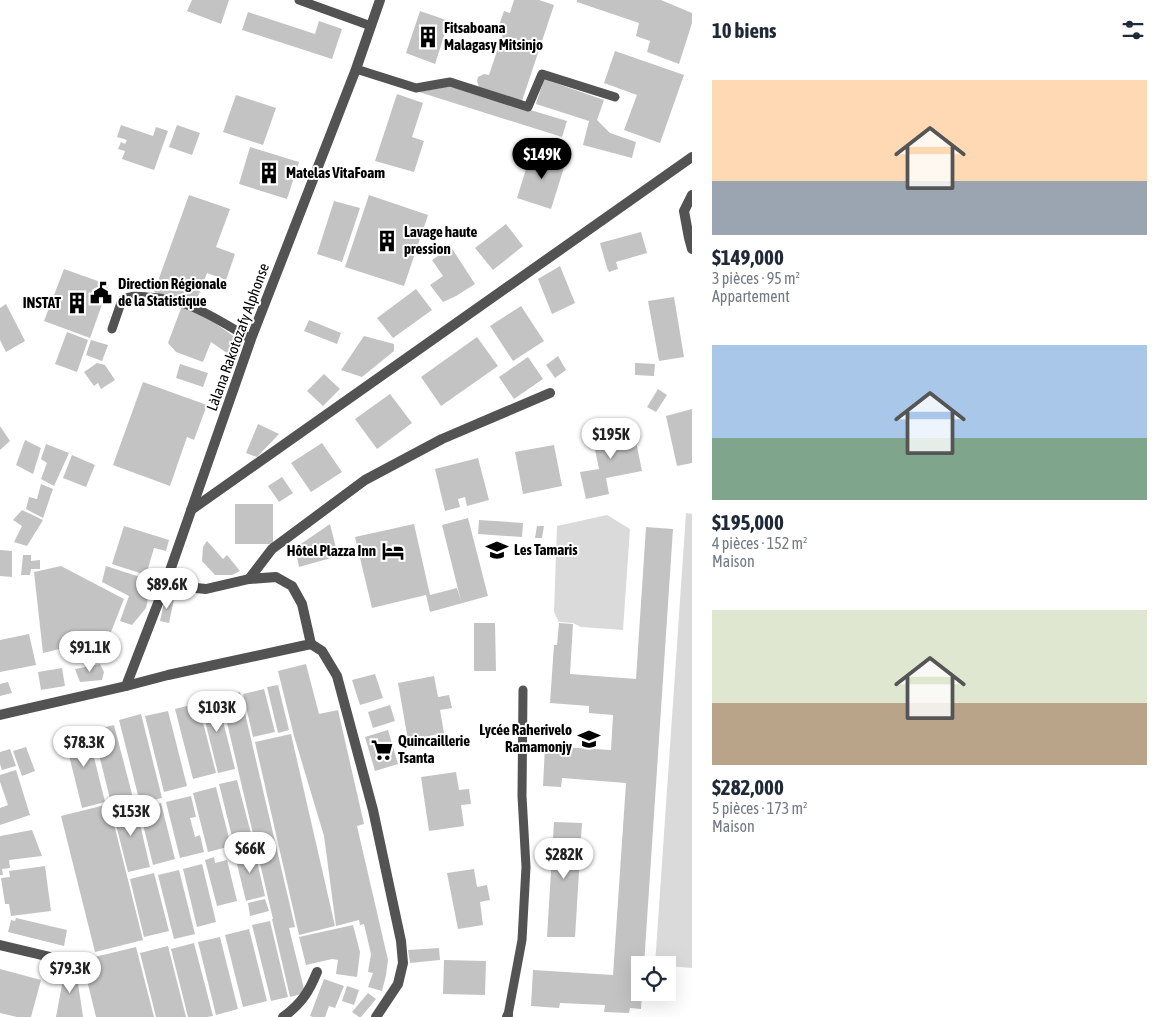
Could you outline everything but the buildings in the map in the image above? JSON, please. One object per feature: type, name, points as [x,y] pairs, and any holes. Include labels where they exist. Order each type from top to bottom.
[{"type":"street","name":"Làlana Rakotozafy Alphonse","points":[[126,686],[165,585],[251,339],[356,69],[380,0]]},
{"type":"street","points":[[191,510],[692,157]]},
{"type":"street","points":[[692,195],[684,211],[692,249]]},
{"type":"street","points":[[249,579],[272,549],[365,480],[442,439],[550,393]]},
{"type":"street","points":[[165,585],[206,590],[249,579],[276,578],[292,586],[302,604],[311,644]]},
{"type":"street","points":[[0,714],[311,644],[322,650],[336,676],[373,810],[400,941],[403,963],[398,984],[376,1017]]},
{"type":"street","points":[[0,945],[63,960]]},
{"type":"street","points":[[284,1017],[294,1009],[309,990],[317,972]]},
{"type":"lane","points":[[299,0],[371,26]]},
{"type":"lane","points":[[356,69],[416,88],[450,82],[528,107],[542,74],[616,97]]},
{"type":"lane","points":[[112,329],[122,300],[130,296],[163,297],[197,308],[251,339]]},
{"type":"lane","points":[[508,1016],[522,940],[526,867],[522,796],[523,690]]},
{"type":"shaded area","points":[[686,513],[692,514],[692,968],[676,967],[676,956],[656,956]]},
{"type":"shaded area","points":[[607,515],[630,529],[623,630],[581,627],[573,623],[559,622],[554,612],[557,526]]},
{"type":"place","name":"Fitsaboana Malagasy Mitsinjo","points":[[428,37]]},
{"type":"place","name":"Matelas VitaFoam","points":[[269,173]]},
{"type":"place","name":"Lavage haute pression","points":[[387,241]]},
{"type":"place","name":"Direction Régionale de la Statistique","points":[[101,293]]},
{"type":"place","name":"INSTAT","points":[[77,303]]},
{"type":"place","name":"Les Tamaris","points":[[497,550]]},
{"type":"place","name":"Hôtel Plazza Inn","points":[[393,551]]},
{"type":"place","name":"Lycée Raherivelo Ramamonjy","points":[[589,739]]},
{"type":"place","name":"Quincaillerie Tsanta","points":[[382,750]]}]
